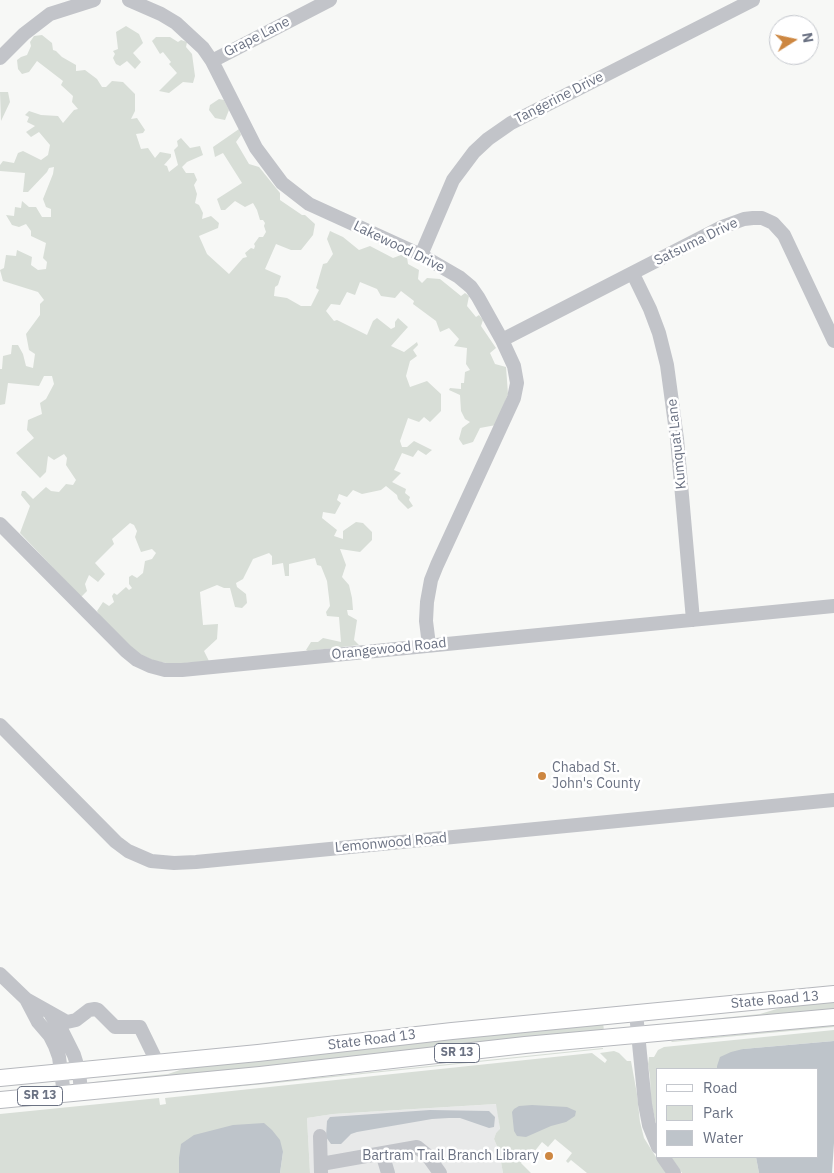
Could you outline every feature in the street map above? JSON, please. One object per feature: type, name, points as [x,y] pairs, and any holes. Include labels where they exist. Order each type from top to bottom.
[{"type":"main road","name":"State Road 13","points":[[0,1078],[158,1064],[443,1032],[834,994]]},
{"type":"main road","name":"State Road 13","points":[[0,1100],[250,1076],[455,1053],[834,1017]]},
{"type":"street","points":[[50,14],[57,0]]},
{"type":"street","points":[[0,58],[24,34],[50,14],[94,0]]},
{"type":"street","name":"Lakewood Drive","points":[[129,0],[176,23],[203,48],[212,61],[256,148],[282,184],[309,204],[421,255],[459,277],[471,287],[502,340],[514,366],[517,383],[514,398],[431,580],[426,621],[429,645]]},
{"type":"street","name":"Grape Lane","points":[[212,61],[330,0]]},
{"type":"street","name":"Tangerine Drive","points":[[421,255],[453,180],[474,152],[488,139],[520,118],[753,0]]},
{"type":"street","name":"Satsuma Drive","points":[[502,340],[722,227],[744,219],[762,218],[773,223],[784,235],[834,341]]},
{"type":"street","name":"Kumquat Lane","points":[[633,274],[659,333],[667,365],[677,439],[693,620]]},
{"type":"street","name":"Orangewood Road","points":[[0,524],[136,660],[165,670],[182,670],[834,606]]},
{"type":"street","name":"Lemonwood Road","points":[[0,725],[116,842],[128,851],[151,861],[196,862],[834,800]]},
{"type":"street","points":[[0,974],[26,1000],[38,1022],[56,1046],[62,1072],[64,1094]]},
{"type":"street","points":[[26,1000],[67,1022],[76,1020],[89,1010],[95,1009],[115,1027],[140,1027],[158,1064]]},
{"type":"street","points":[[48,1011],[70,1045],[79,1071],[81,1092]]},
{"type":"street","points":[[636,1013],[645,1104],[649,1125],[656,1141]]},
{"type":"street","points":[[320,1136],[321,1169],[382,1153],[417,1147],[423,1150],[440,1173]]},
{"type":"street","points":[[382,1153],[388,1173]]},
{"type":"street","points":[[664,1158],[674,1173]]},
{"type":"shaded area","points":[[497,1104],[500,1130],[496,1133],[494,1139],[499,1151],[503,1173],[310,1173],[307,1118],[333,1114]]},
{"type":"green space","points":[[126,26],[139,34],[143,43],[133,53],[141,62],[135,69],[127,61],[120,66],[116,64],[113,58],[115,54],[113,51],[118,49],[116,32]]},
{"type":"green space","points":[[42,35],[52,43],[53,50],[76,65],[76,71],[85,70],[97,79],[102,87],[106,87],[112,81],[123,82],[135,94],[135,111],[131,119],[137,118],[145,130],[143,133],[136,134],[141,149],[148,148],[155,158],[160,152],[171,154],[171,157],[164,165],[167,166],[169,172],[178,165],[174,150],[178,146],[177,141],[181,138],[190,148],[200,146],[203,155],[187,162],[182,167],[186,173],[194,173],[197,180],[194,185],[197,194],[195,203],[199,205],[203,213],[202,219],[211,216],[219,223],[218,228],[199,236],[207,254],[229,274],[243,258],[247,257],[245,253],[251,248],[254,249],[254,244],[266,232],[265,223],[263,220],[260,220],[253,203],[245,207],[235,201],[225,210],[221,210],[217,199],[242,183],[223,153],[215,157],[213,147],[239,129],[241,135],[236,142],[249,164],[259,167],[280,193],[280,200],[302,215],[305,215],[315,224],[313,235],[301,250],[291,250],[276,244],[265,269],[281,276],[278,285],[275,287],[274,296],[287,298],[301,306],[311,306],[319,290],[316,288],[323,264],[327,263],[333,254],[327,239],[330,231],[343,237],[359,250],[370,246],[393,258],[401,255],[407,257],[408,264],[419,270],[418,279],[422,283],[427,278],[440,279],[461,296],[465,293],[469,296],[467,306],[476,317],[479,315],[483,320],[481,326],[496,348],[490,353],[495,364],[506,367],[508,394],[496,425],[480,428],[473,442],[463,445],[459,439],[462,428],[470,422],[465,419],[461,411],[460,395],[449,390],[450,388],[461,389],[461,383],[464,383],[465,372],[470,370],[466,364],[467,348],[454,346],[459,339],[449,328],[440,332],[436,321],[413,304],[414,301],[401,291],[395,298],[381,296],[377,289],[360,282],[355,295],[347,292],[340,305],[331,304],[326,311],[334,321],[337,320],[367,335],[373,321],[377,318],[391,329],[395,327],[395,322],[398,318],[408,327],[391,346],[404,352],[417,342],[418,345],[413,350],[417,356],[410,361],[406,376],[410,387],[427,381],[441,394],[441,411],[430,422],[424,417],[419,422],[408,418],[400,441],[402,447],[407,447],[414,441],[432,450],[426,455],[418,450],[413,457],[402,453],[394,470],[401,473],[392,482],[406,489],[405,493],[410,497],[409,500],[413,506],[408,509],[398,499],[397,495],[386,486],[381,490],[362,494],[353,490],[347,497],[339,494],[337,500],[341,503],[335,514],[323,512],[322,518],[337,530],[334,536],[343,539],[343,531],[356,522],[363,523],[372,532],[372,540],[360,552],[340,549],[346,565],[342,577],[349,585],[352,598],[353,610],[347,610],[348,615],[357,620],[354,640],[359,645],[306,650],[311,642],[318,642],[323,638],[341,642],[339,617],[327,616],[326,612],[330,606],[327,581],[321,566],[317,565],[315,558],[289,564],[289,576],[285,576],[283,563],[272,565],[272,556],[269,553],[253,559],[243,579],[236,583],[237,587],[246,594],[247,603],[242,608],[235,607],[230,588],[217,585],[200,592],[203,625],[218,624],[217,639],[204,651],[209,661],[172,664],[155,661],[139,654],[105,624],[97,611],[103,602],[109,606],[114,602],[112,596],[114,593],[117,595],[126,587],[129,590],[132,588],[129,584],[129,577],[132,575],[137,578],[143,573],[145,561],[152,559],[156,553],[152,549],[141,552],[135,537],[137,531],[134,525],[130,523],[112,539],[114,544],[95,563],[105,574],[98,582],[89,575],[85,584],[87,591],[81,597],[20,533],[30,506],[21,495],[22,491],[25,491],[33,499],[46,487],[51,491],[59,492],[66,484],[73,485],[76,480],[66,465],[67,458],[64,454],[54,460],[48,456],[46,472],[40,478],[16,453],[34,438],[27,430],[28,420],[42,414],[40,403],[46,399],[54,384],[52,376],[44,376],[39,386],[8,383],[5,404],[0,405],[0,369],[2,369],[3,356],[11,354],[12,345],[18,345],[26,366],[33,368],[35,354],[29,350],[26,334],[40,315],[40,304],[44,300],[38,292],[3,281],[0,270],[4,268],[6,255],[16,256],[17,250],[32,257],[31,265],[38,270],[46,269],[47,262],[43,258],[46,243],[31,236],[31,231],[26,224],[19,227],[12,225],[6,215],[14,216],[15,207],[21,208],[22,201],[29,207],[36,207],[42,217],[51,217],[51,209],[46,207],[43,199],[54,167],[49,168],[28,192],[23,192],[25,173],[0,171],[0,165],[3,161],[14,163],[18,153],[23,151],[41,160],[48,155],[50,145],[39,132],[31,137],[26,132],[35,126],[27,122],[29,117],[25,115],[29,111],[41,115],[58,116],[63,123],[74,110],[78,109],[72,102],[73,96],[61,85],[63,81],[37,61],[29,72],[22,74],[18,69],[17,60],[27,55],[31,46],[30,42],[34,36]]},
{"type":"green space","points":[[156,37],[170,37],[178,42],[181,40],[187,42],[186,47],[192,54],[195,76],[193,83],[183,82],[169,93],[159,91],[177,73],[169,64],[171,62],[163,52],[160,54],[152,41]]},
{"type":"green space","points":[[0,92],[8,92],[10,102],[1,121]]},
{"type":"green space","points":[[219,99],[224,100],[229,110],[225,120],[215,118],[209,110],[210,105]]},
{"type":"green space","points":[[834,1001],[834,1009],[663,1024],[760,1014],[790,1005]]},
{"type":"green space","points":[[603,1022],[604,1031],[93,1083],[168,1074],[189,1067]]},
{"type":"green space","points":[[834,1025],[834,1027],[671,1041]]},
{"type":"green space","points":[[834,1030],[834,1041],[743,1049],[717,1066],[717,1068],[656,1068],[656,1123],[651,1102],[648,1064],[649,1057],[654,1057],[658,1050],[664,1047]]},
{"type":"green space","points":[[603,1048],[276,1083],[168,1093]]},
{"type":"green space","points":[[614,1051],[627,1061],[631,1061],[644,1138],[666,1173],[587,1173],[571,1160],[568,1163],[566,1161],[572,1153],[555,1139],[548,1147],[542,1142],[534,1152],[531,1149],[521,1163],[531,1173],[503,1173],[499,1151],[494,1139],[500,1129],[496,1104],[333,1114],[307,1118],[310,1173],[280,1173],[283,1152],[179,1158],[179,1173],[0,1173],[0,1114],[159,1098],[160,1105],[166,1104],[165,1098],[592,1053],[605,1063],[607,1060],[600,1053]]},
{"type":"green space","points":[[672,1158],[756,1158],[759,1173],[682,1173]]},
{"type":"water","points":[[834,1041],[834,1143],[832,1173],[759,1173],[756,1158],[819,1158],[819,1068],[717,1068],[720,1057],[743,1049]]},
{"type":"water","points":[[519,1106],[567,1107],[576,1111],[575,1116],[566,1122],[551,1126],[526,1137],[517,1136],[514,1131],[512,1112]]},
{"type":"water","points":[[430,1110],[489,1111],[495,1117],[494,1127],[489,1128],[460,1118],[432,1119],[357,1132],[351,1134],[341,1144],[331,1144],[326,1137],[327,1121],[330,1117]]},
{"type":"water","points":[[264,1123],[280,1140],[283,1152],[280,1173],[179,1173],[181,1144],[194,1135],[233,1125]]},
{"type":"place","name":"Chabad St. John's County","points":[[542,776]]},
{"type":"place","name":"Bartram Trail Branch Library","points":[[549,1156]]}]
